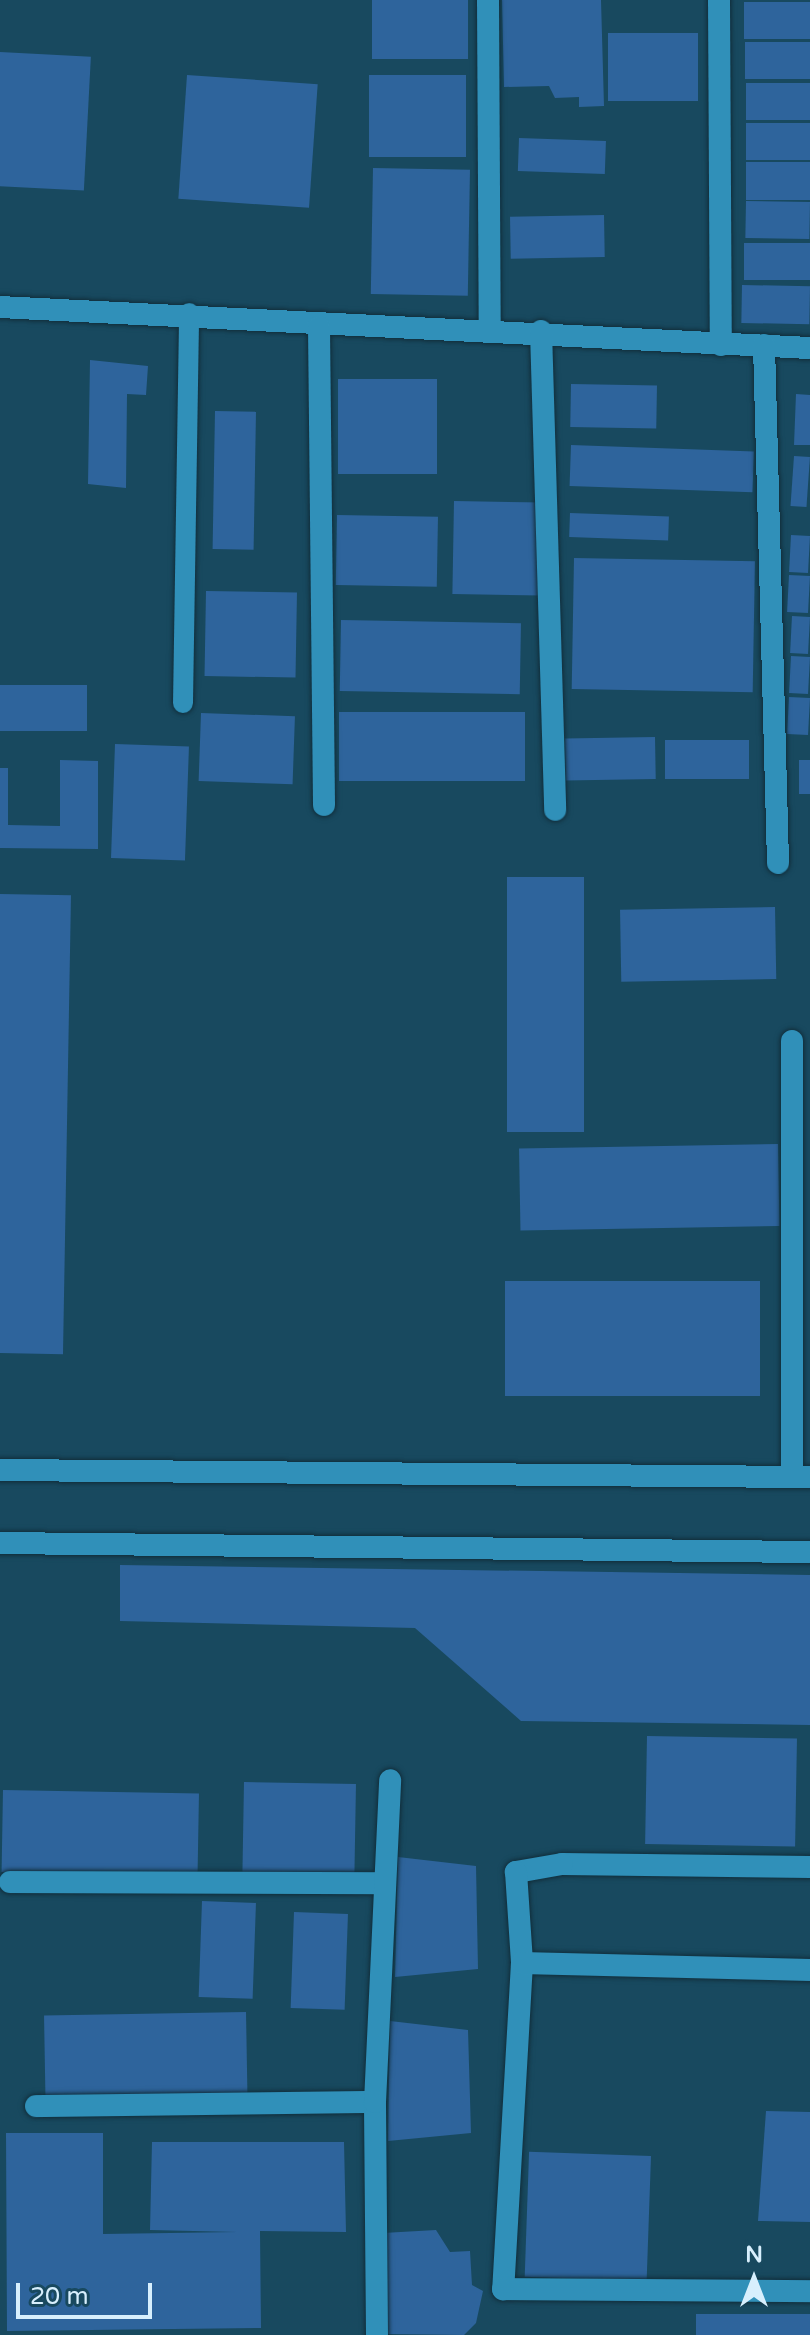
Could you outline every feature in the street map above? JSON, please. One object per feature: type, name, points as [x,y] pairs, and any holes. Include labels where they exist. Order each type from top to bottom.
[{"type":"street","points":[[488,0],[490,331]]},
{"type":"street","points":[[719,0],[721,345]]},
{"type":"street","points":[[0,307],[189,313],[319,327],[541,331],[721,345],[810,348]]},
{"type":"street","points":[[319,327],[324,805]]},
{"type":"street","points":[[541,331],[555,810]]},
{"type":"street","points":[[764,345],[778,863]]},
{"type":"street","points":[[0,1470],[801,1477],[792,1041]]},
{"type":"street","points":[[0,1543],[810,1552]]},
{"type":"street","points":[[377,2335],[375,2102],[380,1883],[390,1780]]},
{"type":"street","points":[[810,1867],[562,1864],[516,1872],[522,1963],[503,2289],[810,2291]]},
{"type":"street","points":[[10,1882],[380,1883]]},
{"type":"street","points":[[522,1963],[810,1970]]},
{"type":"street","points":[[36,2106],[375,2102]]},
{"type":"lane","points":[[183,703],[189,313]]},
{"type":"building","points":[[372,0],[468,0],[468,59],[372,59]]},
{"type":"building","points":[[502,0],[601,0],[604,106],[579,107],[579,97],[555,98],[549,86],[504,87]]},
{"type":"building","points":[[744,2],[810,2],[810,39],[744,39]]},
{"type":"building","points":[[608,33],[698,33],[698,101],[608,101]]},
{"type":"building","points":[[745,42],[810,42],[810,79],[745,79]]},
{"type":"building","points":[[0,52],[91,57],[84,191],[0,186]]},
{"type":"building","points":[[187,75],[318,84],[309,208],[178,199]]},
{"type":"building","points":[[369,75],[466,75],[466,157],[369,157]]},
{"type":"building","points":[[746,83],[810,83],[810,120],[746,120]]},
{"type":"building","points":[[746,123],[810,123],[810,160],[746,160]]},
{"type":"building","points":[[519,138],[606,141],[605,174],[518,171]]},
{"type":"building","points":[[746,162],[810,162],[810,200],[746,200]]},
{"type":"building","points":[[373,168],[470,170],[468,296],[371,294]]},
{"type":"building","points":[[746,201],[810,202],[809,239],[745,238]]},
{"type":"building","points":[[604,215],[605,257],[511,259],[510,217]]},
{"type":"building","points":[[744,243],[810,243],[810,280],[744,280]]},
{"type":"building","points":[[742,285],[810,286],[809,324],[741,323]]},
{"type":"building","points":[[90,360],[148,366],[146,395],[127,394],[126,488],[88,484]]},
{"type":"building","points":[[338,379],[437,379],[437,474],[338,474]]},
{"type":"building","points":[[571,384],[657,386],[656,428],[570,427]]},
{"type":"building","points":[[796,394],[810,395],[810,445],[794,445]]},
{"type":"building","points":[[215,411],[256,412],[254,550],[213,549]]},
{"type":"building","points":[[571,445],[754,451],[752,492],[570,486]]},
{"type":"building","points":[[794,456],[810,457],[806,507],[791,506]]},
{"type":"building","points":[[454,501],[543,503],[541,596],[452,594]]},
{"type":"building","points":[[570,513],[669,516],[668,540],[569,537]]},
{"type":"building","points":[[337,515],[438,517],[437,587],[336,585]]},
{"type":"building","points":[[791,535],[810,536],[808,573],[789,572]]},
{"type":"building","points":[[574,558],[755,561],[753,692],[572,689]]},
{"type":"building","points":[[789,575],[810,576],[808,613],[787,612]]},
{"type":"building","points":[[206,591],[297,593],[296,678],[205,676]]},
{"type":"building","points":[[792,616],[810,617],[808,654],[790,653]]},
{"type":"building","points":[[341,620],[521,623],[520,694],[340,691]]},
{"type":"building","points":[[791,656],[810,657],[808,694],[789,693]]},
{"type":"building","points":[[0,685],[87,685],[87,731],[0,731]]},
{"type":"building","points":[[789,697],[810,698],[808,735],[787,734]]},
{"type":"building","points":[[339,712],[525,712],[525,781],[339,781]]},
{"type":"building","points":[[201,713],[295,716],[293,784],[199,781]]},
{"type":"building","points":[[655,737],[656,779],[566,781],[565,739]]},
{"type":"building","points":[[665,740],[749,740],[749,779],[665,779]]},
{"type":"building","points":[[115,744],[189,747],[185,861],[111,858]]},
{"type":"building","points":[[60,760],[98,761],[98,849],[0,848],[0,768],[8,768],[8,825],[60,826]]},
{"type":"building","points":[[799,760],[810,760],[810,794],[799,794]]},
{"type":"building","points":[[507,877],[584,877],[584,1132],[507,1132]]},
{"type":"building","points":[[0,894],[71,895],[63,1354],[0,1353]]},
{"type":"building","points":[[775,907],[776,979],[621,982],[620,910]]},
{"type":"building","points":[[778,1144],[779,1226],[520,1231],[519,1149]]},
{"type":"building","points":[[505,1281],[760,1281],[760,1396],[505,1396]]},
{"type":"building","points":[[120,1565],[810,1575],[810,1725],[521,1721],[415,1628],[120,1621]]},
{"type":"building","points":[[647,1736],[797,1739],[795,1847],[645,1844]]},
{"type":"building","points":[[244,1782],[356,1784],[354,1878],[242,1876]]},
{"type":"building","points":[[3,1790],[199,1793],[198,1875],[2,1872]]},
{"type":"building","points":[[398,1857],[476,1866],[478,1969],[395,1977]]},
{"type":"building","points":[[202,1901],[256,1903],[253,1999],[199,1997]]},
{"type":"building","points":[[294,1912],[348,1914],[345,2010],[291,2008]]},
{"type":"building","points":[[246,2012],[247,2097],[46,2101],[44,2016]]},
{"type":"building","points":[[390,2021],[468,2030],[471,2133],[388,2141]]},
{"type":"building","points":[[766,2111],[810,2112],[810,2222],[758,2221]]},
{"type":"building","points":[[6,2133],[103,2133],[103,2234],[237,2232],[150,2230],[152,2142],[344,2142],[346,2232],[260,2231],[261,2328],[7,2331]]},
{"type":"building","points":[[529,2152],[651,2156],[647,2281],[525,2277]]},
{"type":"building","points":[[436,2230],[450,2252],[470,2251],[472,2285],[483,2291],[476,2323],[464,2335],[388,2334],[383,2233]]},
{"type":"building","points":[[696,2314],[810,2314],[810,2335],[696,2335]]}]
